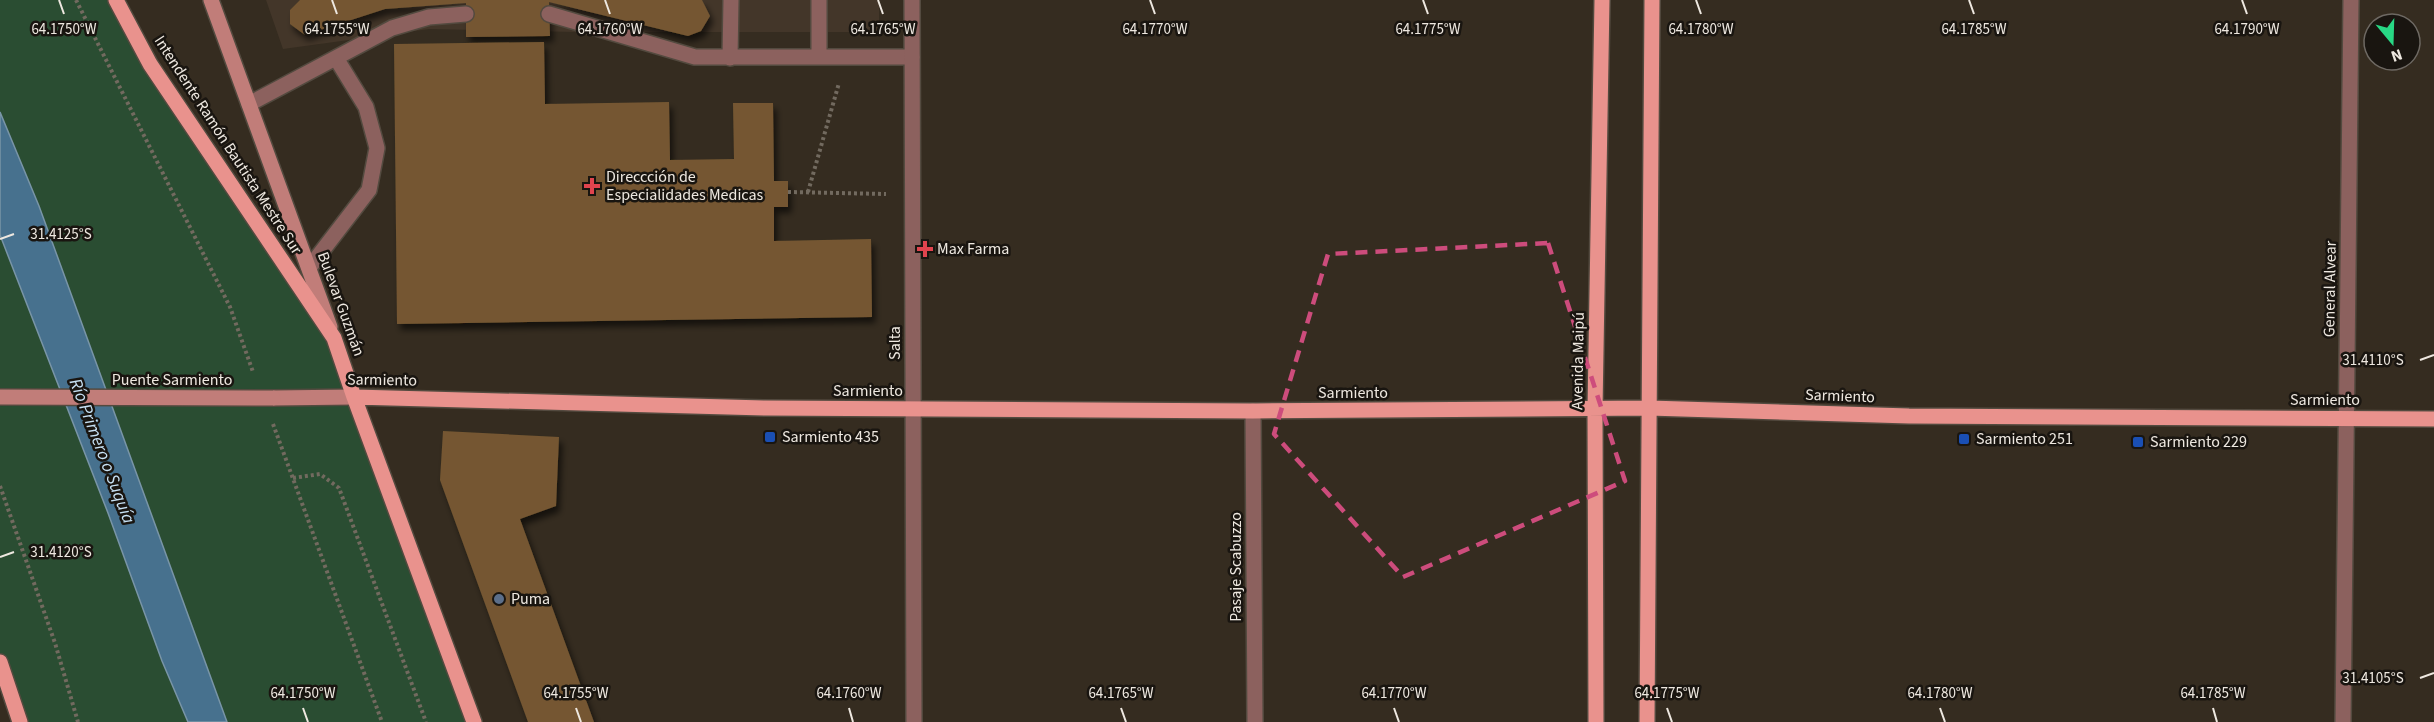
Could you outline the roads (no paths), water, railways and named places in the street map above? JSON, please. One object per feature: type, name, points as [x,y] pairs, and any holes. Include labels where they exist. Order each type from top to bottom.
[{"type":"main road","name":"Intendente Ramón Bautista Mestre Sur","points":[[116,0],[150,64],[334,338]]},
{"type":"main road","name":"Bulevar Guzmán","points":[[211,0],[474,722]]},
{"type":"main road","name":"Avenida Maipú","points":[[1596,722],[1594,409],[1602,0]]},
{"type":"main road","points":[[1647,722],[1652,0]]},
{"type":"main road","name":"Puente Sarmiento","points":[[0,397],[273,398]]},
{"type":"main road","name":"Sarmiento","points":[[273,398],[354,397],[765,408],[1253,411],[1649,408],[1909,416],[2434,419]]},
{"type":"main road","points":[[0,662],[20,722]]},
{"type":"street","points":[[730,58],[731,0]]},
{"type":"street","points":[[819,0],[819,57]]},
{"type":"street","name":"Salta","points":[[912,0],[914,722]]},
{"type":"street","name":"General Alvear","points":[[2343,722],[2351,0]]},
{"type":"street","points":[[249,104],[392,28],[429,17],[466,14]]},
{"type":"street","points":[[549,14],[695,57],[912,57]]},
{"type":"street","points":[[309,268],[369,190],[376,148],[366,107],[336,58]]},
{"type":"street","name":"Pasaje Scabuzzo","points":[[1253,411],[1255,722]]},
{"type":"water","name":"Río Primero o Suquía","points":[[0,112],[39,206],[227,722],[188,722],[162,661],[108,513],[0,235]]},
{"type":"place","name":"Direccción de Especialidades Medicas","points":[[592,186]]},
{"type":"place","name":"Max Farma","points":[[925,249]]},
{"type":"place","name":"Sarmiento 435","points":[[770,437]]},
{"type":"place","name":"Sarmiento 251","points":[[1964,439]]},
{"type":"place","name":"Sarmiento 229","points":[[2138,442]]},
{"type":"place","name":"Puma","points":[[499,599]]}]
